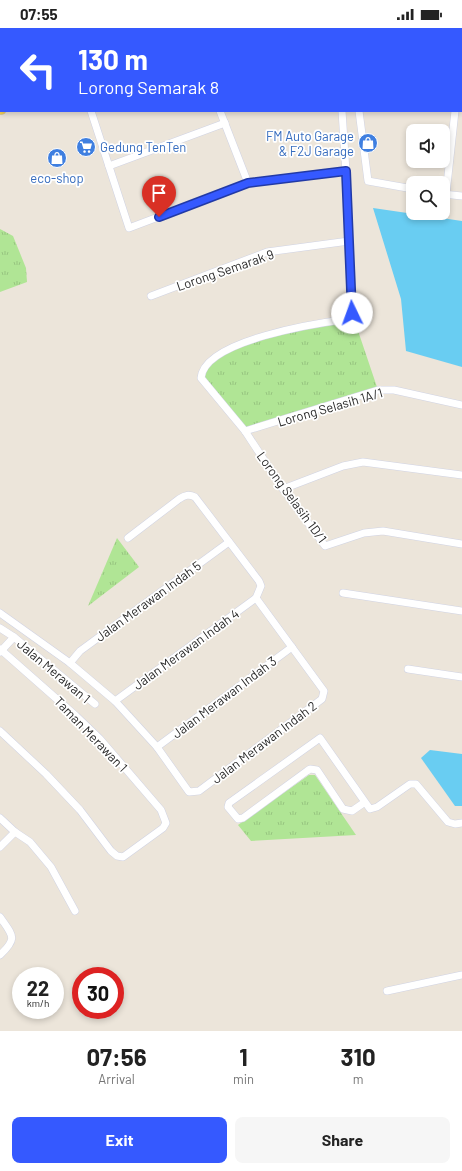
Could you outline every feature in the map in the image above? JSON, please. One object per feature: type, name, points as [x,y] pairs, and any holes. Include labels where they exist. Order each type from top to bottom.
[{"type":"street","points":[[91,112],[129,228],[248,183],[346,171]]},
{"type":"street","points":[[220,112],[248,183]]},
{"type":"street","points":[[342,112],[349,241]]},
{"type":"street","points":[[359,112],[368,181],[406,188]]},
{"type":"street","points":[[446,176],[455,112]]},
{"type":"street","points":[[109,166],[225,122]]},
{"type":"street","points":[[450,195],[462,196]]},
{"type":"street","name":"Lorong Semarak 9","points":[[151,296],[267,252],[349,241]]},
{"type":"street","name":"Lorong Selasih 1D/1","points":[[349,241],[352,313],[348,319],[304,325],[284,330],[234,347],[211,360],[202,372],[202,378],[245,432],[283,489],[325,546],[364,533],[383,531],[462,544]]},
{"type":"street","name":"Lorong Selasih 1A/1","points":[[245,432],[378,390],[394,390],[462,405]]},
{"type":"street","points":[[283,489],[343,466],[363,462],[462,475]]},
{"type":"street","points":[[128,538],[179,499],[185,495],[192,495],[259,581],[260,586],[256,598],[292,647]]},
{"type":"street","name":"Jalan Merawan Indah 5","points":[[70,663],[80,651],[229,542]]},
{"type":"street","points":[[343,593],[462,611]]},
{"type":"street","name":"Jalan Merawan Indah 4","points":[[116,701],[256,598]]},
{"type":"street","points":[[0,613],[70,663],[116,701],[157,747]]},
{"type":"street","name":"Jalan Merawan 1","points":[[0,628],[14,637],[95,704]]},
{"type":"street","name":"Jalan Merawan 1","points":[[1,650],[14,637]]},
{"type":"street","name":"Jalan Merawan Indah 2","points":[[157,747],[189,792],[199,791],[322,699],[324,691],[292,647]]},
{"type":"street","name":"Jalan Merawan Indah 3","points":[[157,747],[292,647]]},
{"type":"street","name":"Taman Merawan 1","points":[[0,731],[46,774],[80,810],[111,851],[117,856],[123,857],[163,828],[166,823],[161,810],[100,739],[1,650]]},
{"type":"street","points":[[408,669],[462,677]]},
{"type":"street","points":[[365,802],[352,811],[344,809],[317,770],[310,769],[243,818],[238,819],[228,807],[229,803],[320,738],[370,809],[377,807],[410,784],[416,784],[448,822],[462,824]]},
{"type":"street","points":[[0,818],[14,832],[30,842],[51,867],[75,911]]},
{"type":"street","points":[[0,847],[14,832]]},
{"type":"street","points":[[0,917],[12,934],[11,944],[0,955]]},
{"type":"street","points":[[386,992],[462,975]]},
{"type":"green space","points":[[0,229],[13,236],[26,268],[27,282],[0,292]]},
{"type":"green space","points":[[352,313],[378,390],[245,431],[201,378],[211,360],[263,336],[348,319]]},
{"type":"green space","points":[[117,538],[139,567],[88,606]]},
{"type":"green space","points":[[309,775],[315,775],[356,835],[251,841],[238,825]]},
{"type":"water","points":[[373,208],[406,213],[406,220],[450,219],[462,221],[462,367],[406,351],[401,299]]},
{"type":"water","points":[[430,750],[462,754],[462,806],[455,806],[421,758]]},
{"type":"place","name":"FM Auto Garage & F2J Garage","points":[[368,143]]},
{"type":"place","name":"Gedung TenTen","points":[[86,147]]},
{"type":"place","name":"eco-shop","points":[[57,158]]},
{"type":"route","points":[[159,217],[248,183],[346,171],[352,313]]}]
